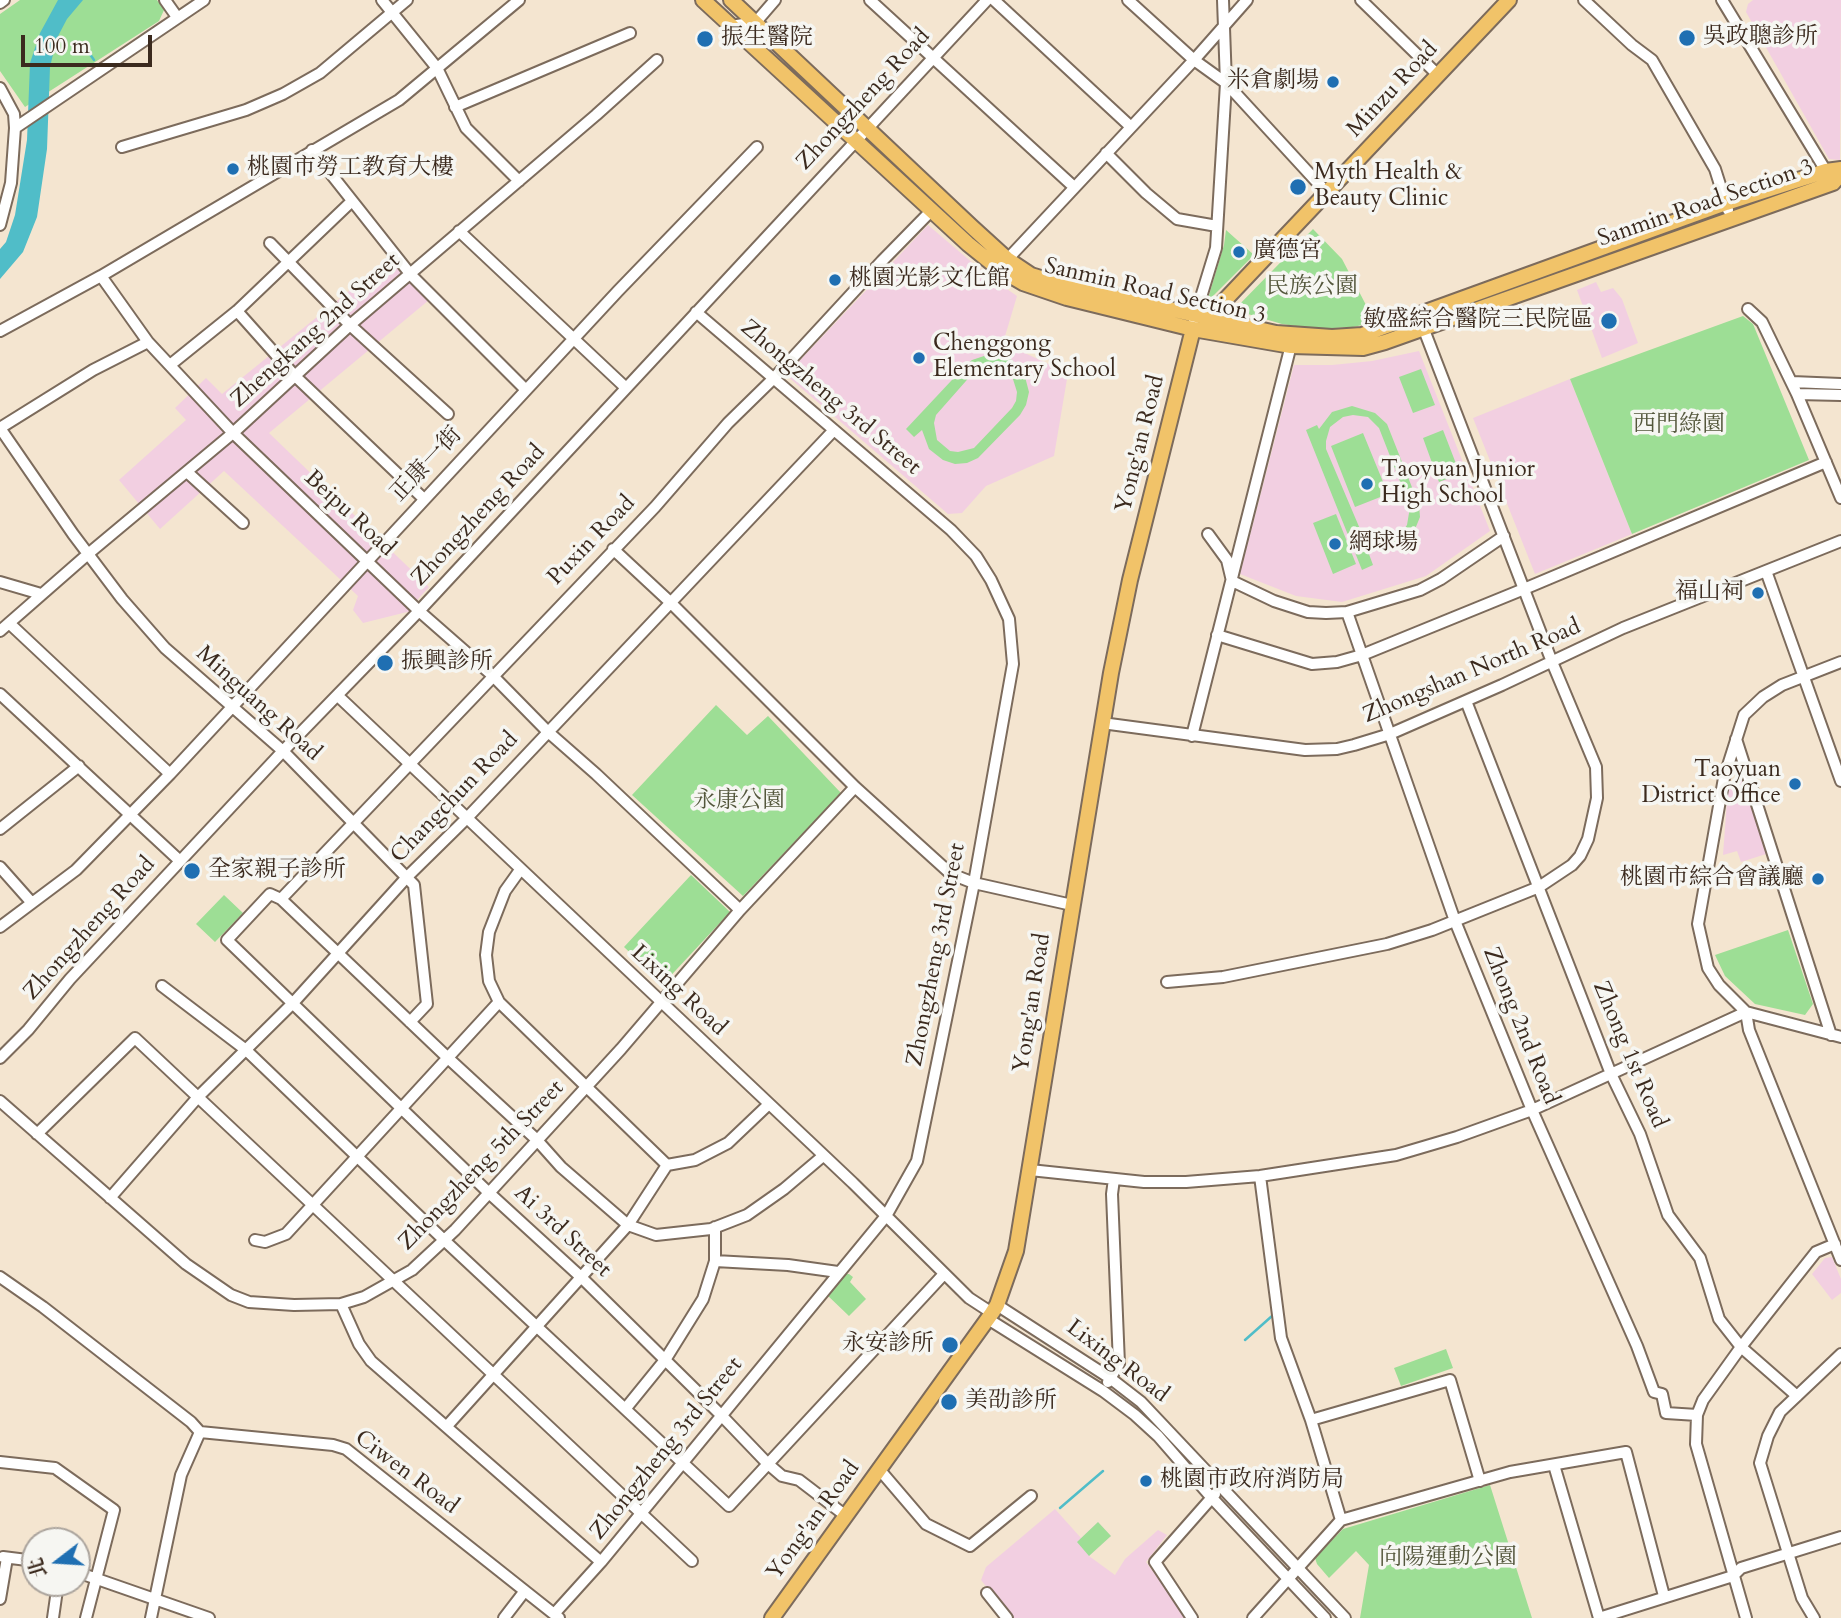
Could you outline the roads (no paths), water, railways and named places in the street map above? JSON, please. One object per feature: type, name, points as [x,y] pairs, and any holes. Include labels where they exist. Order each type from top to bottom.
[{"type":"main road","name":"Sanmin Road Section 3","points":[[703,0],[932,210],[1003,264],[1067,286],[1211,316],[1292,341]]},
{"type":"main road","name":"Sanmin Road Section 3","points":[[731,0],[869,128],[1023,283],[1045,292],[1193,330],[1363,348],[1421,321],[1726,202],[1835,174]]},
{"type":"main road","name":"Minzu Road","points":[[1193,330],[1211,316],[1328,194],[1509,0]]},
{"type":"main road","name":"Sanmin Road Section 3","points":[[1421,321],[1731,219],[1835,174]]},
{"type":"main road","points":[[1835,174],[1841,197]]},
{"type":"main road","name":"Yong'an Road","points":[[772,1618],[992,1313],[1016,1251],[1102,723],[1130,580],[1193,330]]},
{"type":"street","points":[[165,0],[177,17]]},
{"type":"street","points":[[15,128],[204,0]]},
{"type":"street","points":[[382,0],[437,68],[466,128],[519,181]]},
{"type":"street","points":[[122,148],[246,110],[283,94],[320,73],[407,0]]},
{"type":"street","points":[[0,331],[101,276],[399,100],[519,0]]},
{"type":"street","points":[[731,26],[756,22],[775,0]]},
{"type":"street","points":[[870,0],[1074,187]]},
{"type":"street","name":"Zhongzheng Road","points":[[0,1058],[180,861],[419,611],[986,0]]},
{"type":"street","points":[[994,0],[1131,127]]},
{"type":"street","points":[[1128,0],[1194,60],[1226,83],[1328,194]]},
{"type":"street","points":[[1193,330],[1195,314],[1216,248],[1226,83],[1223,0]]},
{"type":"street","points":[[1003,264],[1247,0]]},
{"type":"street","points":[[1361,0],[1438,75]]},
{"type":"street","points":[[1584,0],[1651,60],[1715,169],[1731,219]]},
{"type":"street","points":[[1738,0],[1725,4],[1835,174]]},
{"type":"street","points":[[455,107],[630,33]]},
{"type":"street","name":"Zhengkang 2nd Street","points":[[0,631],[233,433],[350,325],[657,60]]},
{"type":"street","points":[[0,88],[14,114],[15,128],[11,183],[0,225]]},
{"type":"street","name":"正康一街","points":[[0,927],[76,870],[170,774],[573,338],[757,147]]},
{"type":"street","points":[[312,150],[411,275],[526,390]]},
{"type":"street","points":[[1106,153],[1177,219],[1217,226]]},
{"type":"street","points":[[170,365],[237,311],[352,201]]},
{"type":"street","name":"Puxin Road","points":[[281,899],[655,507],[728,423],[932,210]]},
{"type":"street","points":[[459,231],[625,387]]},
{"type":"street","points":[[270,243],[350,325],[448,414]]},
{"type":"street","name":"Beipu Road","points":[[101,276],[148,342],[233,433],[419,611],[492,675],[547,731],[740,910]]},
{"type":"street","points":[[1748,309],[1762,322],[1792,382],[1841,498]]},
{"type":"street","points":[[237,311],[295,376],[425,499]]},
{"type":"street","name":"Zhongzheng 3rd Street","points":[[556,1616],[886,1216],[917,1161],[974,883],[1013,664],[1009,620],[992,580],[960,538],[696,312]]},
{"type":"street","points":[[1167,982],[1223,977],[1387,944],[1455,921],[1538,887],[1565,871],[1580,856],[1593,822],[1597,798],[1596,767],[1552,662],[1421,321]]},
{"type":"street","points":[[1192,736],[1292,341]]},
{"type":"street","points":[[0,428],[93,370],[148,342]]},
{"type":"street","points":[[1792,382],[1841,384]]},
{"type":"street","points":[[1797,394],[1841,395]]},
{"type":"street","name":"Minguang Road","points":[[0,428],[57,513],[122,599],[165,648],[283,751],[351,824],[414,885],[427,1004],[410,1022]]},
{"type":"street","name":"Changchun Road","points":[[110,1198],[198,1097],[293,1003],[407,877],[834,430]]},
{"type":"street","points":[[1217,635],[1312,664],[1336,662],[1362,655],[1826,463]]},
{"type":"street","points":[[187,472],[243,523]]},
{"type":"street","points":[[1208,534],[1227,560],[1232,581]]},
{"type":"street","points":[[1232,581],[1274,601],[1308,612],[1347,612],[1420,590],[1441,579],[1504,536]]},
{"type":"street","name":"Zhongshan North Road","points":[[1102,723],[1306,750],[1337,748],[1390,734],[1623,628],[1841,541]]},
{"type":"street","points":[[613,550],[670,602],[855,787],[951,874],[974,883],[1072,905]]},
{"type":"street","points":[[1766,571],[1841,781]]},
{"type":"street","points":[[0,582],[41,594]]},
{"type":"street","name":"Zhong 2nd Road","points":[[1347,612],[1455,921],[1532,1110],[1637,1346],[1654,1392],[1662,1394],[1666,1413],[1697,1415]]},
{"type":"street","points":[[9,623],[170,774]]},
{"type":"street","points":[[1836,1036],[1746,1012],[1718,985],[1708,968],[1698,924],[1724,778],[1744,715],[1763,697],[1782,685],[1841,662]]},
{"type":"street","points":[[0,694],[180,861]]},
{"type":"street","name":"Lixing Road","points":[[338,696],[769,1104],[969,1298],[1119,1402],[1158,1436],[1211,1497],[1325,1618]]},
{"type":"street","name":"Zhong 1st Road","points":[[1466,701],[1611,1074],[1640,1134],[1668,1215],[1700,1258],[1719,1319],[1741,1347],[1797,1396]]},
{"type":"street","points":[[0,713],[10,703]]},
{"type":"street","points":[[1735,739],[1836,1036]]},
{"type":"street","points":[[0,829],[79,766]]},
{"type":"street","name":"Zhongzheng 5th Street","points":[[0,1101],[186,1264],[234,1296],[249,1301],[294,1305],[341,1304],[365,1297],[412,1270],[444,1240],[585,1087],[740,910],[855,787]]},
{"type":"street","points":[[0,867],[32,903]]},
{"type":"street","points":[[520,870],[505,891],[489,932],[486,955],[489,981],[499,1002],[667,1165]]},
{"type":"street","name":"Ai 3rd Street","points":[[281,899],[270,894],[227,940],[403,1107],[488,1192],[582,1278],[768,1464],[782,1476],[799,1480],[846,1516]]},
{"type":"street","points":[[281,899],[536,1139],[561,1167],[628,1225],[656,1236],[715,1227],[747,1215],[784,1189],[823,1156]]},
{"type":"street","points":[[162,986],[247,1050],[444,1240],[729,1506],[944,1274]]},
{"type":"street","points":[[255,1240],[265,1242],[286,1234],[499,1002]]},
{"type":"street","points":[[1030,1170],[1114,1179],[1186,1182],[1260,1177],[1396,1155],[1532,1110],[1746,1012]]},
{"type":"street","points":[[1746,1012],[1749,1030],[1841,1260]]},
{"type":"street","points":[[37,1134],[135,1038],[692,1561]]},
{"type":"street","points":[[447,1426],[628,1225],[667,1165],[695,1160],[728,1143],[769,1104]]},
{"type":"street","points":[[1260,1177],[1281,1338],[1311,1420],[1341,1520]]},
{"type":"street","points":[[1103,1391],[1119,1364],[1111,1194],[1114,1179]]},
{"type":"street","points":[[626,1408],[666,1360],[703,1299],[715,1261],[715,1227]]},
{"type":"street","points":[[1746,1618],[1696,1444],[1697,1415],[1703,1400],[1741,1347],[1816,1252],[1835,1244]]},
{"type":"street","points":[[715,1261],[788,1265],[838,1272]]},
{"type":"street","points":[[0,1277],[43,1307],[191,1422],[200,1432],[181,1475],[151,1618]]},
{"type":"street","points":[[341,1304],[370,1361],[601,1562]]},
{"type":"street","name":"Lixing Road","points":[[992,1313],[1110,1378],[1141,1402],[1345,1618]]},
{"type":"street","points":[[1814,1618],[1802,1598],[1760,1463],[1768,1436],[1780,1412],[1841,1354]]},
{"type":"street","points":[[1311,1420],[1450,1380],[1480,1481]]},
{"type":"street","name":"Ciwen Road","points":[[200,1432],[333,1445],[346,1449],[556,1616]]},
{"type":"street","points":[[1253,1618],[1341,1520],[1510,1472],[1626,1452],[1664,1596]]},
{"type":"street","points":[[0,1462],[55,1468],[114,1510],[86,1618]]},
{"type":"street","points":[[1554,1465],[1599,1618],[1733,1576],[1741,1568],[1841,1537]]},
{"type":"street","points":[[879,1469],[926,1524],[970,1546],[1031,1496]]},
{"type":"street","points":[[1192,1618],[1155,1563],[1221,1487]]},
{"type":"street","points":[[0,1600],[4,1557]]},
{"type":"street","points":[[91,1579],[209,1618]]},
{"type":"street","points":[[504,1618],[524,1592]]},
{"type":"street","points":[[987,1593],[1007,1618]]},
{"type":"street","points":[[53,1618],[56,1597]]},
{"type":"water","points":[[58,0],[83,0],[67,19],[57,38],[50,67],[47,149],[37,217],[23,252],[0,279],[0,249],[6,242],[15,215],[27,140],[30,63],[40,33]]},
{"type":"waterway","points":[[87,50],[94,60]]},
{"type":"waterway","points":[[1245,1340],[1272,1316]]},
{"type":"waterway","points":[[1060,1508],[1103,1471]]},
{"type":"place","name":"吳政聰診所","points":[[1687,38]]},
{"type":"place","name":"振生醫院","points":[[705,39]]},
{"type":"place","name":"米倉劇場","points":[[1333,82]]},
{"type":"place","name":"桃園市勞工教育大樓","points":[[233,169]]},
{"type":"place","name":"Myth Health & Beauty Clinic","points":[[1298,187]]},
{"type":"place","name":"廣德宮","points":[[1239,252]]},
{"type":"place","name":"桃園光影文化館","points":[[835,280]]},
{"type":"place","name":"敏盛綜合醫院三民院區","points":[[1609,321]]},
{"type":"place","name":"Chenggong Elementary School","points":[[919,358]]},
{"type":"place","name":"Taoyuan Junior High School","points":[[1367,484]]},
{"type":"place","name":"網球場","points":[[1335,544]]},
{"type":"place","name":"福山祠","points":[[1758,593]]},
{"type":"place","name":"振興診所","points":[[385,663]]},
{"type":"place","name":"Taoyuan District Office","points":[[1795,784]]},
{"type":"place","name":"全家親子診所","points":[[192,871]]},
{"type":"place","name":"桃園市綜合會議廳","points":[[1818,879]]},
{"type":"place","name":"永安診所","points":[[950,1345]]},
{"type":"place","name":"美劭診所","points":[[949,1402]]},
{"type":"place","name":"桃園市政府消防局","points":[[1146,1481]]},
{"type":"park label","name":"民族公園","points":[[1312,288]]},
{"type":"park label","name":"西門綠園","points":[[1679,426]]},
{"type":"park label","name":"永康公園","points":[[739,802]]},
{"type":"park label","name":"向陽運動公園","points":[[1448,1559]]}]
